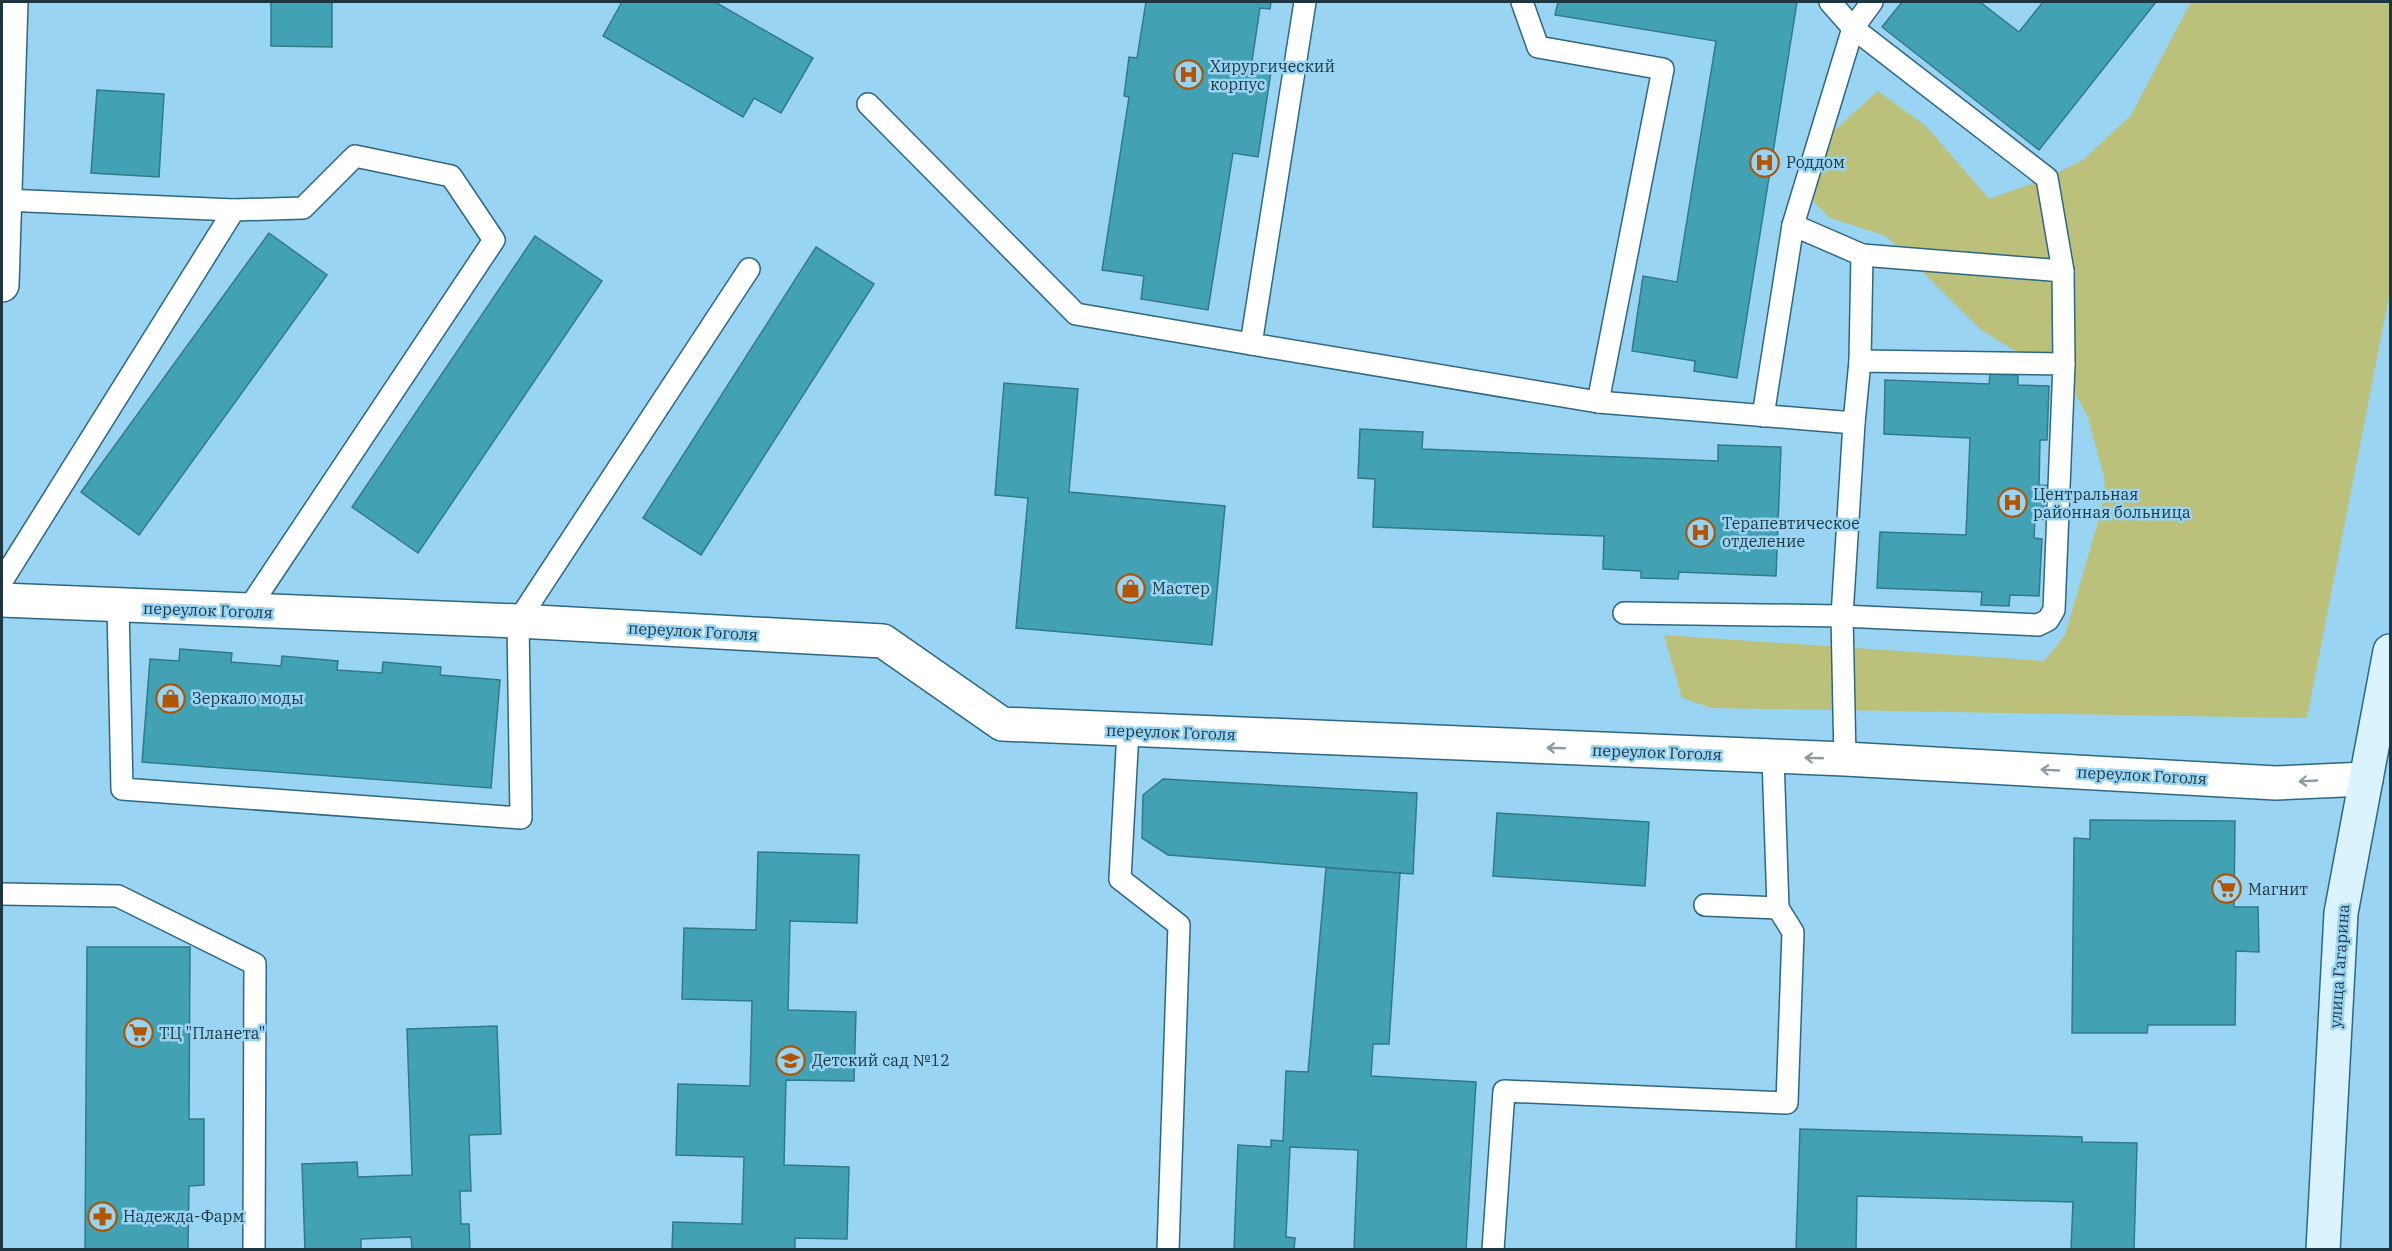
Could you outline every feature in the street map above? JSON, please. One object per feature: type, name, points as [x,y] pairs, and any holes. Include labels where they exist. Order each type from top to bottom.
[{"type":"main road","name":"улица Гагарина","points":[[2323,1250],[2341,913],[2366,779],[2382,735],[2391,651]]},
{"type":"street","points":[[2,285],[11,2]]},
{"type":"street","name":"переулок Гоголя","points":[[2,600],[247,612],[518,621],[883,641],[1002,724],[1845,759],[2276,783],[2366,779]]},
{"type":"lane","points":[[1251,344],[1305,2]]},
{"type":"lane","points":[[1522,2],[1538,47],[1663,69],[1598,402]]},
{"type":"lane","points":[[1624,613],[1842,616],[2038,625],[2048,620],[2054,610],[2064,364],[2063,271],[2047,178],[1853,28],[1830,2]]},
{"type":"lane","points":[[1763,416],[1793,225],[1853,28],[1872,2]]},
{"type":"lane","points":[[867,104],[1076,314],[1598,402],[1854,423]]},
{"type":"lane","points":[[4,200],[234,210],[303,208],[355,156],[452,176],[494,240],[247,612]]},
{"type":"lane","points":[[2,581],[234,210]]},
{"type":"lane","points":[[1793,225],[1862,255],[2063,271]]},
{"type":"lane","points":[[1845,759],[1842,616],[1860,361],[1862,255]]},
{"type":"lane","points":[[118,606],[122,789],[521,818],[518,621],[748,269]]},
{"type":"lane","points":[[1860,361],[2064,364]]},
{"type":"lane","points":[[1128,731],[1120,879],[1179,925],[1168,1250]]},
{"type":"lane","points":[[1493,1250],[1504,1091],[1787,1103],[1793,932],[1778,908],[1773,757]]},
{"type":"lane","points":[[2,894],[118,896],[255,964],[254,1250]]},
{"type":"lane","points":[[1705,905],[1778,908]]},
{"type":"green space","points":[[2191,2],[2390,2],[2390,291],[2307,718],[1712,708],[1682,698],[1664,635],[2044,661],[2065,635],[2101,512],[2105,481],[2088,417],[2070,384],[1981,330],[1886,236],[1830,218],[1808,196],[1829,135],[1878,91],[1927,127],[1989,199],[2047,178],[2083,160],[2131,115]]},
{"type":"building","points":[[271,2],[332,2],[332,47],[271,46]]},
{"type":"building","points":[[622,2],[715,2],[813,58],[781,113],[754,98],[743,117],[603,36]]},
{"type":"building","points":[[1146,2],[1271,2],[1270,9],[1260,8],[1252,61],[1272,65],[1258,157],[1233,153],[1208,310],[1141,299],[1144,276],[1102,270],[1129,97],[1124,96],[1129,57],[1137,58]]},
{"type":"building","points":[[1558,2],[1797,2],[1737,378],[1694,371],[1695,361],[1632,351],[1643,276],[1677,282],[1716,41],[1555,15]]},
{"type":"building","points":[[1902,2],[1980,2],[2019,32],[2043,2],[2156,2],[2039,150],[1882,27]]},
{"type":"building","points":[[97,90],[164,94],[159,177],[91,173]]},
{"type":"building","points":[[269,233],[327,275],[139,535],[81,492]]},
{"type":"building","points":[[535,236],[602,281],[418,553],[352,507]]},
{"type":"building","points":[[816,247],[874,284],[701,555],[643,518]]},
{"type":"building","name":"Центральная районная больница","points":[[1990,374],[2018,375],[2018,385],[2049,386],[2047,440],[2040,440],[2039,485],[2058,486],[2056,520],[2035,519],[2034,538],[2042,539],[2039,596],[2010,595],[2009,606],[1981,605],[1982,592],[1877,588],[1880,532],[1966,535],[1970,438],[1884,434],[1885,380],[1989,384]]},
{"type":"building","points":[[1004,383],[1078,389],[1069,492],[1225,506],[1212,645],[1016,628],[1028,498],[995,495]]},
{"type":"building","points":[[1360,429],[1423,432],[1422,449],[1718,461],[1718,445],[1781,447],[1776,576],[1679,572],[1678,579],[1641,578],[1641,571],[1603,569],[1604,536],[1373,527],[1375,479],[1358,478]]},
{"type":"building","points":[[180,649],[232,653],[231,662],[281,666],[282,656],[338,661],[337,670],[382,673],[383,662],[441,667],[440,675],[500,680],[491,788],[142,762],[150,659],[179,661]]},
{"type":"building","points":[[1163,779],[1417,793],[1413,874],[1168,855],[1142,838],[1143,795]]},
{"type":"building","points":[[1497,813],[1649,822],[1645,886],[1493,876]]},
{"type":"building","points":[[2090,820],[2235,821],[2234,907],[2258,907],[2259,952],[2236,951],[2235,1025],[2148,1025],[2147,1033],[2072,1033],[2074,838],[2090,839]]},
{"type":"building","points":[[758,852],[859,855],[857,923],[790,921],[788,1010],[856,1012],[854,1081],[786,1080],[784,1165],[849,1167],[847,1239],[795,1238],[795,1250],[672,1250],[673,1222],[742,1224],[744,1157],[676,1155],[678,1084],[750,1086],[752,1001],[682,999],[684,928],[756,930]]},
{"type":"building","points":[[1326,868],[1400,873],[1389,1044],[1373,1044],[1371,1076],[1476,1082],[1466,1250],[1354,1250],[1358,1150],[1290,1147],[1286,1237],[1295,1238],[1294,1250],[1234,1250],[1238,1145],[1271,1147],[1271,1140],[1283,1141],[1286,1071],[1308,1072]]},
{"type":"building","name":"ТЦ \"Планета\"","points":[[87,947],[190,947],[189,1119],[204,1119],[204,1185],[189,1186],[188,1250],[85,1250]]},
{"type":"building","points":[[497,1026],[501,1134],[469,1135],[471,1191],[460,1191],[461,1224],[469,1224],[470,1250],[412,1250],[411,1237],[361,1239],[361,1250],[305,1250],[302,1164],[357,1162],[358,1177],[412,1175],[407,1029]]},
{"type":"building","points":[[1800,1129],[2082,1137],[2082,1142],[2137,1143],[2134,1250],[2071,1250],[2073,1202],[1857,1196],[1856,1250],[1796,1250]]},
{"type":"place","name":"Хирургический корпус","points":[[1189,75]]},
{"type":"place","name":"Роддом","points":[[1765,162]]},
{"type":"place","name":"Центральная районная больница","points":[[2012,503]]},
{"type":"place","name":"Терапевтическое отделение","points":[[1701,532]]},
{"type":"place","name":"Мастер","points":[[1131,588]]},
{"type":"place","name":"Зеркало моды","points":[[171,698]]},
{"type":"place","name":"Магнит","points":[[2227,889]]},
{"type":"place","name":"ТЦ \"Планета\"","points":[[138,1033]]},
{"type":"place","name":"Детский сад №12","points":[[791,1060]]},
{"type":"place","name":"Надежда-Фарм","points":[[102,1216]]}]
